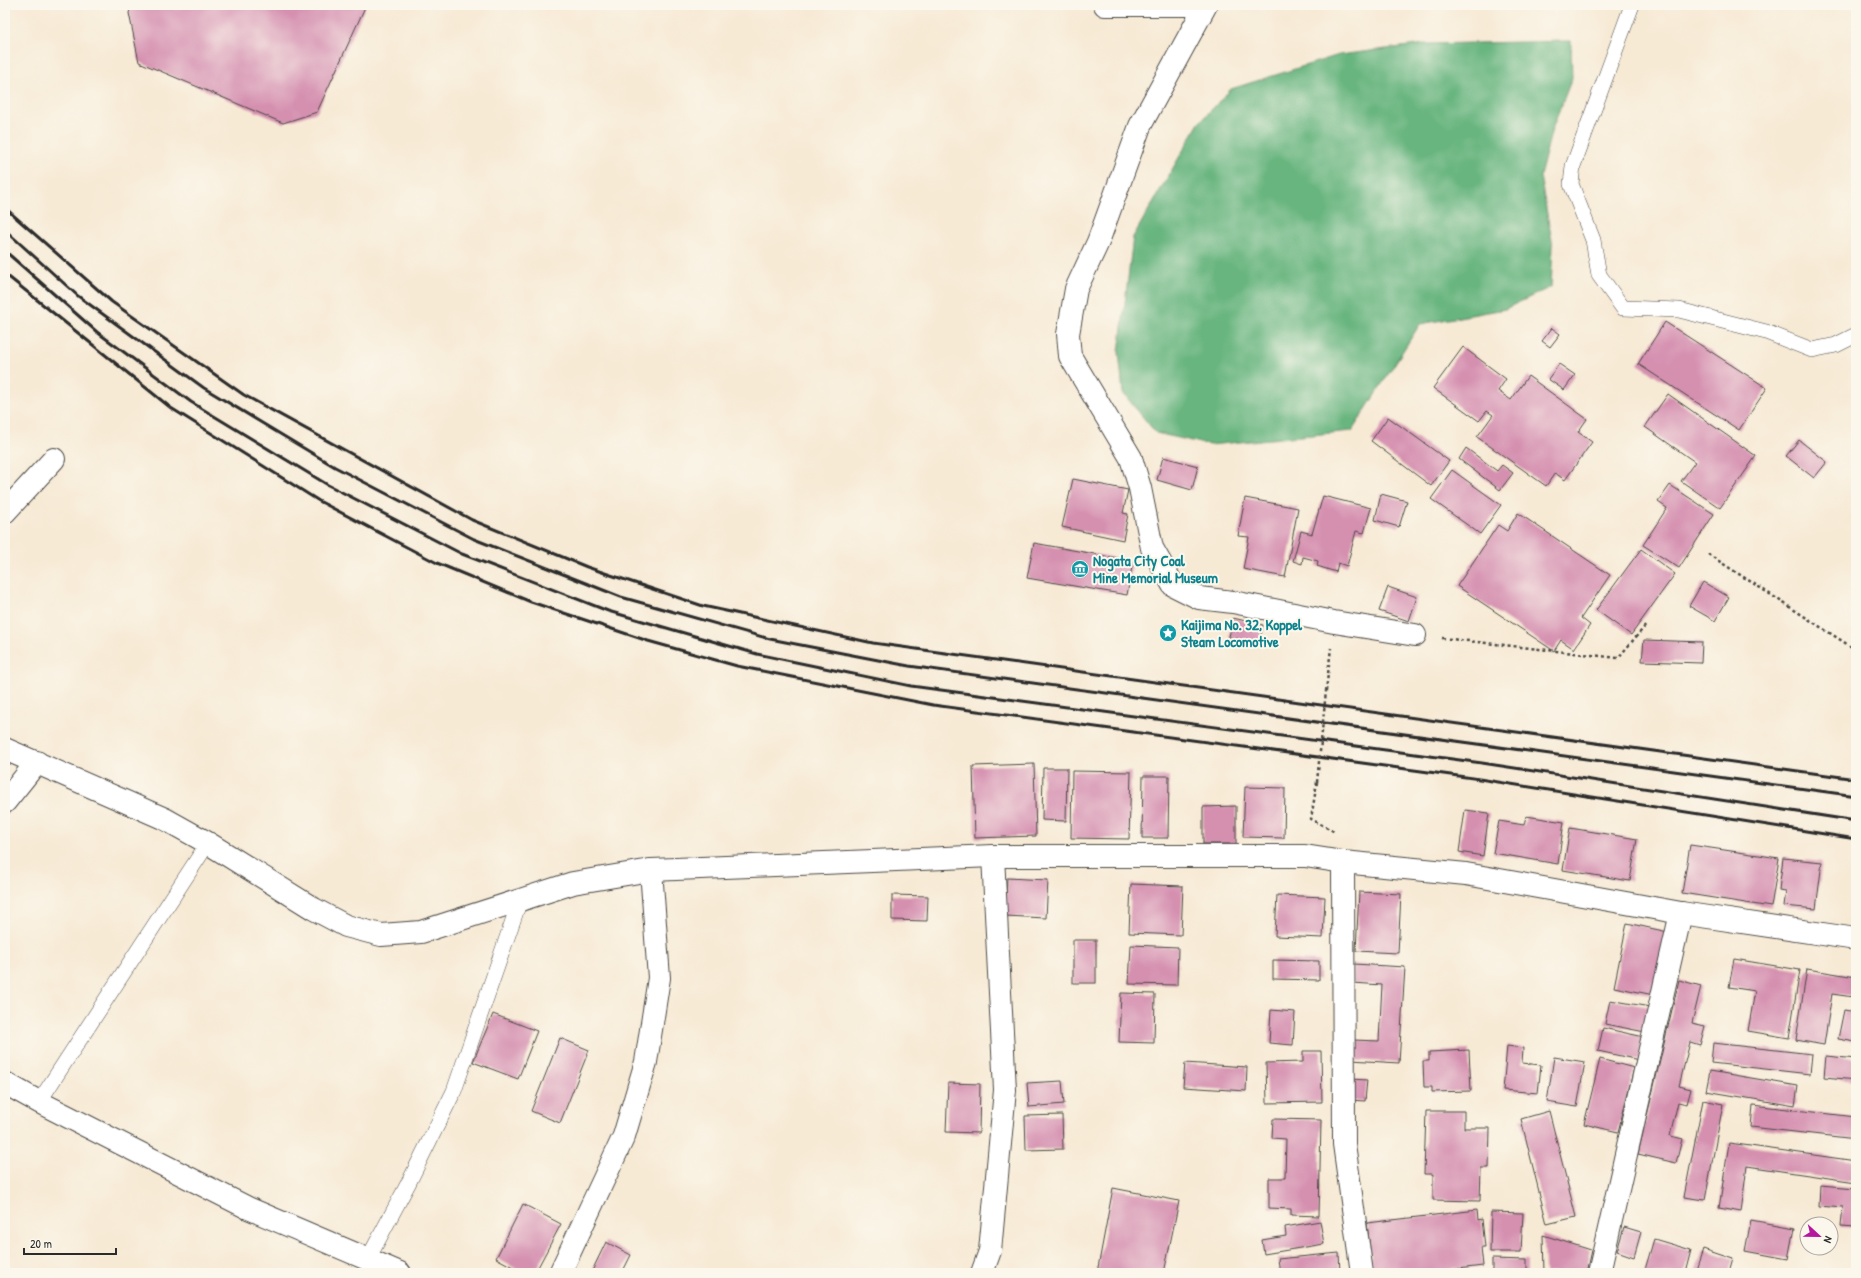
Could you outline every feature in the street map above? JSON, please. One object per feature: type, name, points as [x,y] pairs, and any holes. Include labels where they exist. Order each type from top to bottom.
[{"type":"street","points":[[1105,5],[1187,5]]},
{"type":"street","points":[[1206,5],[1140,126],[1098,242],[1076,289],[1068,334],[1070,356],[1131,458],[1140,488],[1152,548],[1173,585],[1199,598],[1232,602],[1334,622],[1415,635]]},
{"type":"street","points":[[5,512],[54,459]]},
{"type":"street","points":[[5,750],[37,762],[165,819],[208,843],[314,909],[346,926],[381,935],[421,932],[573,883],[651,870],[993,856],[1305,856],[1343,862],[1466,874],[1681,913],[1856,939]]},
{"type":"street","points":[[5,802],[37,762]]},
{"type":"street","points":[[982,1273],[990,1251],[1005,1090],[993,856]]},
{"type":"street","points":[[1343,862],[1344,1144],[1362,1273]]},
{"type":"street","points":[[560,1273],[624,1136],[646,1062],[659,978],[651,870]]},
{"type":"street","points":[[1599,1273],[1681,913]]},
{"type":"street","points":[[5,1083],[39,1102],[248,1208],[400,1273]]},
{"type":"lane","points":[[1632,5],[1573,166],[1572,184],[1593,240],[1599,275],[1623,308],[1680,310],[1766,332],[1812,350],[1836,345],[1856,335]]},
{"type":"lane","points":[[39,1102],[208,843]]},
{"type":"lane","points":[[368,1259],[409,1182],[454,1091],[520,900]]},
{"type":"path","points":[[1708,554],[1856,650]]},
{"type":"path","points":[[1334,622],[1317,782],[1311,819],[1345,837],[1343,862]]},
{"type":"path","points":[[1415,635],[1618,658],[1647,624]]},
{"type":"green space","points":[[1571,41],[1572,78],[1552,129],[1540,176],[1553,246],[1551,287],[1505,309],[1420,324],[1352,431],[1210,445],[1156,433],[1123,393],[1119,352],[1133,237],[1199,123],[1231,89],[1339,55],[1425,44]]},
{"type":"building","points":[[132,5],[366,5],[317,112],[283,123],[139,62],[129,13]]},
{"type":"building","points":[[1665,322],[1767,388],[1739,430],[1638,364]]},
{"type":"building","points":[[1552,328],[1560,334],[1550,347],[1542,341]]},
{"type":"building","points":[[1463,347],[1506,379],[1498,391],[1511,400],[1528,376],[1587,419],[1578,432],[1592,442],[1565,480],[1555,473],[1546,486],[1477,437],[1493,415],[1487,411],[1479,421],[1433,388]]},
{"type":"building","points":[[1559,364],[1575,375],[1564,390],[1548,379]]},
{"type":"building","points":[[1668,394],[1756,456],[1720,508],[1681,481],[1695,462],[1645,427]]},
{"type":"building","points":[[1388,417],[1449,461],[1431,486],[1371,441]]},
{"type":"building","points":[[1799,440],[1827,462],[1814,478],[1786,456]]},
{"type":"building","points":[[1466,448],[1497,471],[1502,465],[1513,473],[1500,490],[1459,459]]},
{"type":"building","points":[[1163,457],[1198,466],[1192,490],[1157,480]]},
{"type":"building","points":[[1452,470],[1501,505],[1480,534],[1431,499]]},
{"type":"building","name":"Nogata City Coal Mine Memorial Museum","points":[[1073,479],[1128,490],[1123,513],[1128,514],[1123,540],[1062,527]]},
{"type":"building","points":[[1670,485],[1714,514],[1679,568],[1643,545],[1667,508],[1658,502]]},
{"type":"building","points":[[1381,494],[1407,501],[1399,527],[1375,520]]},
{"type":"building","points":[[1323,496],[1371,508],[1364,533],[1356,531],[1347,566],[1338,563],[1336,572],[1317,566],[1318,561],[1303,557],[1302,564],[1293,561],[1301,531],[1312,534]]},
{"type":"building","points":[[1245,498],[1298,508],[1285,577],[1243,569],[1249,537],[1238,536]]},
{"type":"building","points":[[1518,513],[1610,575],[1581,618],[1590,625],[1574,649],[1561,640],[1554,651],[1457,586],[1498,525],[1507,531]]},
{"type":"building","name":"Nogata City Coal Mine Memorial Museum","points":[[1034,543],[1133,561],[1127,595],[1027,578]]},
{"type":"building","points":[[1641,549],[1675,574],[1631,635],[1596,610]]},
{"type":"building","points":[[1703,582],[1729,597],[1715,621],[1689,606]]},
{"type":"building","points":[[1388,587],[1417,597],[1409,621],[1379,611]]},
{"type":"building","points":[[1233,618],[1263,625],[1259,644],[1229,637]]},
{"type":"building","points":[[1644,640],[1702,642],[1701,663],[1642,661]]},
{"type":"building","points":[[1034,764],[1036,836],[975,838],[973,766]]},
{"type":"building","points":[[1043,768],[1067,768],[1066,821],[1042,820]]},
{"type":"building","points":[[1072,771],[1131,772],[1129,839],[1071,838]]},
{"type":"building","points":[[1143,776],[1169,776],[1168,838],[1142,838]]},
{"type":"building","points":[[1245,787],[1285,788],[1284,838],[1243,837]]},
{"type":"building","points":[[1236,806],[1236,844],[1203,844],[1203,807]]},
{"type":"building","points":[[1465,810],[1489,813],[1483,856],[1459,852]]},
{"type":"building","points":[[1526,816],[1564,822],[1558,864],[1493,853],[1499,821],[1524,825]]},
{"type":"building","points":[[1570,828],[1637,839],[1630,881],[1563,870]]},
{"type":"building","points":[[1690,845],[1779,858],[1771,907],[1682,893]]},
{"type":"building","points":[[1783,858],[1822,862],[1816,909],[1784,906],[1786,891],[1779,890]]},
{"type":"building","points":[[1007,878],[1048,880],[1046,918],[1005,916]]},
{"type":"building","points":[[1131,884],[1183,886],[1181,935],[1129,933]]},
{"type":"building","points":[[1359,892],[1401,894],[1398,953],[1356,951]]},
{"type":"building","points":[[892,895],[928,896],[927,921],[892,920]]},
{"type":"building","points":[[1277,895],[1325,897],[1323,938],[1275,936]]},
{"type":"building","points":[[1627,923],[1668,932],[1654,995],[1614,987]]},
{"type":"building","points":[[1073,940],[1096,940],[1096,983],[1073,983]]},
{"type":"building","points":[[1131,945],[1178,947],[1177,985],[1129,984]]},
{"type":"building","points":[[1734,959],[1800,970],[1789,1038],[1748,1031],[1755,991],[1729,987]]},
{"type":"building","points":[[1273,960],[1319,961],[1319,980],[1273,979]]},
{"type":"building","points":[[1354,964],[1405,967],[1399,1063],[1351,1060],[1353,1040],[1379,1041],[1382,985],[1353,983]]},
{"type":"building","points":[[1807,969],[1856,977],[1853,997],[1832,994],[1824,1045],[1796,1040]]},
{"type":"building","points":[[1679,980],[1701,986],[1692,1023],[1705,1026],[1700,1045],[1690,1042],[1679,1086],[1691,1089],[1687,1104],[1678,1102],[1670,1136],[1682,1139],[1676,1163],[1638,1154]]},
{"type":"building","points":[[1121,993],[1155,994],[1154,1043],[1119,1042]]},
{"type":"building","points":[[1610,1000],[1650,1007],[1645,1032],[1605,1024]]},
{"type":"building","points":[[1271,1010],[1295,1012],[1293,1045],[1269,1043]]},
{"type":"building","points":[[1844,1010],[1856,1012],[1856,1042],[1838,1039]]},
{"type":"building","points":[[493,1014],[537,1031],[518,1079],[473,1062]]},
{"type":"building","points":[[1603,1028],[1644,1037],[1639,1060],[1598,1051]]},
{"type":"building","points":[[560,1038],[589,1050],[560,1123],[531,1111]]},
{"type":"building","points":[[1713,1043],[1812,1054],[1810,1074],[1711,1063]]},
{"type":"building","points":[[1507,1046],[1523,1048],[1522,1063],[1541,1065],[1538,1093],[1503,1090]]},
{"type":"building","points":[[1469,1050],[1471,1091],[1432,1092],[1432,1087],[1424,1087],[1423,1061],[1429,1061],[1429,1052]]},
{"type":"building","points":[[1303,1051],[1321,1051],[1322,1102],[1267,1103],[1266,1063],[1303,1062]]},
{"type":"building","points":[[1826,1056],[1856,1059],[1856,1080],[1824,1077]]},
{"type":"building","points":[[1554,1057],[1585,1062],[1577,1107],[1547,1102]]},
{"type":"building","points":[[1600,1059],[1634,1068],[1618,1132],[1584,1124]]},
{"type":"building","points":[[1185,1063],[1247,1067],[1246,1091],[1183,1087]]},
{"type":"building","points":[[1710,1071],[1798,1086],[1795,1106],[1706,1091]]},
{"type":"building","points":[[1351,1079],[1367,1080],[1365,1101],[1349,1100]]},
{"type":"building","points":[[1062,1081],[1064,1104],[1029,1107],[1027,1083]]},
{"type":"building","points":[[948,1083],[980,1084],[979,1133],[946,1132]]},
{"type":"building","points":[[1703,1100],[1723,1104],[1705,1200],[1684,1197]]},
{"type":"building","points":[[1753,1105],[1856,1117],[1856,1139],[1751,1127]]},
{"type":"building","points":[[1426,1111],[1464,1111],[1464,1128],[1490,1128],[1489,1168],[1481,1168],[1480,1201],[1433,1200],[1433,1174],[1424,1174]]},
{"type":"building","points":[[1549,1111],[1576,1217],[1547,1224],[1521,1119]]},
{"type":"building","points":[[1062,1115],[1063,1149],[1026,1150],[1025,1116]]},
{"type":"building","points":[[1273,1119],[1321,1120],[1319,1216],[1291,1215],[1291,1209],[1269,1208],[1269,1178],[1285,1178],[1286,1139],[1272,1138]]},
{"type":"building","points":[[1729,1143],[1856,1161],[1856,1182],[1747,1166],[1741,1212],[1719,1208]]},
{"type":"building","points":[[1820,1185],[1856,1188],[1856,1227],[1841,1226],[1843,1208],[1819,1206]]},
{"type":"building","points":[[1113,1188],[1179,1201],[1164,1273],[1097,1273]]},
{"type":"building","points":[[523,1204],[561,1224],[535,1273],[524,1273],[496,1258]]},
{"type":"building","points":[[1477,1210],[1478,1220],[1482,1219],[1485,1247],[1481,1247],[1483,1266],[1424,1273],[1373,1273],[1367,1223]]},
{"type":"building","points":[[1491,1212],[1523,1213],[1521,1252],[1490,1252]]},
{"type":"building","points":[[1751,1220],[1794,1228],[1788,1259],[1745,1251]]},
{"type":"building","points":[[1320,1221],[1324,1244],[1264,1254],[1262,1240],[1286,1236],[1285,1227]]},
{"type":"building","points":[[1624,1227],[1641,1232],[1634,1257],[1617,1251]]},
{"type":"building","points":[[1543,1235],[1591,1250],[1586,1273],[1544,1273]]},
{"type":"building","points":[[1654,1239],[1691,1250],[1685,1273],[1644,1273]]},
{"type":"building","points":[[606,1242],[631,1255],[622,1273],[591,1273]]},
{"type":"building","points":[[1703,1249],[1733,1259],[1729,1273],[1695,1273]]},
{"type":"building","points":[[1339,1253],[1340,1273],[1280,1273],[1278,1259]]},
{"type":"building","points":[[1492,1259],[1527,1260],[1527,1273],[1492,1273]]},
{"type":"railway","points":[[5,208],[112,302],[244,395],[472,520],[587,567],[703,606],[873,643],[1856,779]]},
{"type":"railway","points":[[5,230],[78,296],[204,388],[335,467],[474,539],[621,597],[770,639],[909,666],[1856,796]]},
{"type":"railway","points":[[5,251],[97,332],[191,402],[328,485],[462,554],[608,611],[757,654],[911,686],[1482,763],[1856,821]]},
{"type":"railway","points":[[5,274],[171,408],[319,501],[437,563],[531,602],[648,641],[737,666],[933,705],[1473,778],[1856,839]]},
{"type":"place","name":"Nogata City Coal Mine Memorial Museum","points":[[1080,569]]},
{"type":"place","name":"Kaijima No. 32, Koppel Steam Locomotive","points":[[1168,633]]}]
